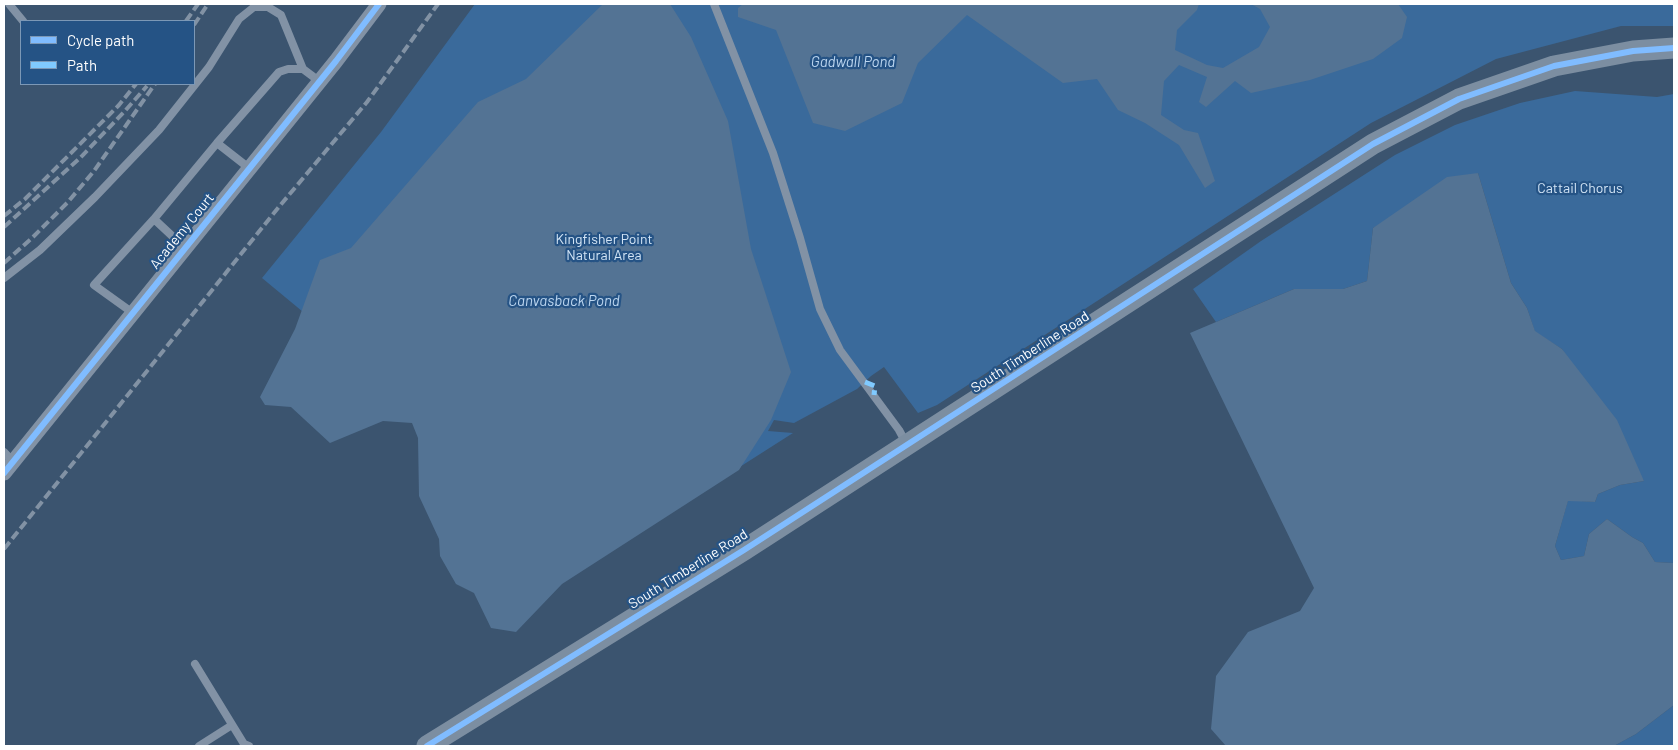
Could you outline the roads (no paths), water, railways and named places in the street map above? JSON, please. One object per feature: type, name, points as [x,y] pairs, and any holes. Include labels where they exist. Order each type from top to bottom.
[{"type":"main road","name":"South Timberline Road","points":[[426,746],[744,550],[1373,144],[1459,99],[1554,66],[1633,51],[1674,48]]},
{"type":"street","name":"Academy Court","points":[[7,463],[133,313],[319,82],[379,4]]},
{"type":"lane","points":[[9,4],[22,20]]},
{"type":"lane","points":[[714,4],[773,153],[820,310],[840,350],[899,430],[907,446]]},
{"type":"lane","points":[[195,84],[239,19],[254,7],[268,7],[281,15],[303,69],[319,82]]},
{"type":"lane","points":[[133,313],[94,285],[154,219],[217,142],[279,72],[288,69],[303,69]]},
{"type":"lane","points":[[4,278],[40,250],[95,197],[159,130],[194,85]]},
{"type":"lane","points":[[217,142],[250,168]]},
{"type":"lane","points":[[154,219],[185,248]]},
{"type":"lane","points":[[195,664],[244,744],[249,746]]},
{"type":"lane","points":[[199,746],[232,724]]},
{"type":"water","name":"Canvasback Pond","points":[[603,4],[670,4],[691,37],[728,121],[751,249],[791,372],[771,420],[739,470],[562,584],[516,632],[491,628],[474,593],[456,584],[440,556],[439,539],[419,496],[418,438],[412,423],[383,421],[330,443],[291,407],[265,405],[260,397],[295,329],[320,260],[351,248],[478,102],[526,79]]},
{"type":"water","name":"Gadwall Pond","points":[[743,4],[1199,4],[1197,10],[1177,30],[1175,50],[1207,65],[1223,68],[1259,47],[1270,27],[1260,9],[1251,4],[1398,4],[1407,17],[1402,38],[1373,59],[1310,80],[1251,93],[1235,81],[1206,107],[1199,102],[1207,77],[1179,65],[1164,81],[1161,115],[1184,130],[1198,133],[1215,181],[1205,188],[1179,145],[1145,123],[1118,110],[1097,79],[1063,83],[967,15],[918,63],[902,103],[845,131],[813,123],[776,30],[738,17],[738,8]]},
{"type":"water","points":[[1478,173],[1511,283],[1527,308],[1535,331],[1562,349],[1617,420],[1644,481],[1620,485],[1598,494],[1595,502],[1568,501],[1555,546],[1561,560],[1584,556],[1589,534],[1607,519],[1643,543],[1655,562],[1674,563],[1674,705],[1636,734],[1614,746],[1226,746],[1211,729],[1216,676],[1248,632],[1300,611],[1314,588],[1190,333],[1294,289],[1343,289],[1367,281],[1373,228],[1447,177]]},
{"type":"railway","points":[[187,20],[198,4]]},
{"type":"railway","points":[[195,24],[208,4]]},
{"type":"railway","points":[[4,549],[278,208],[367,102],[438,4]]},
{"type":"railway","points":[[4,216],[25,199],[119,105],[135,85]]},
{"type":"railway","points":[[4,263],[68,202],[94,171],[154,85]]},
{"type":"railway","points":[[4,227],[80,158],[147,86]]},
{"type":"park label","name":"Cattail Chorus","points":[[1580,188]]},
{"type":"park label","name":"Kingfisher Point Natural Area","points":[[604,248]]}]
